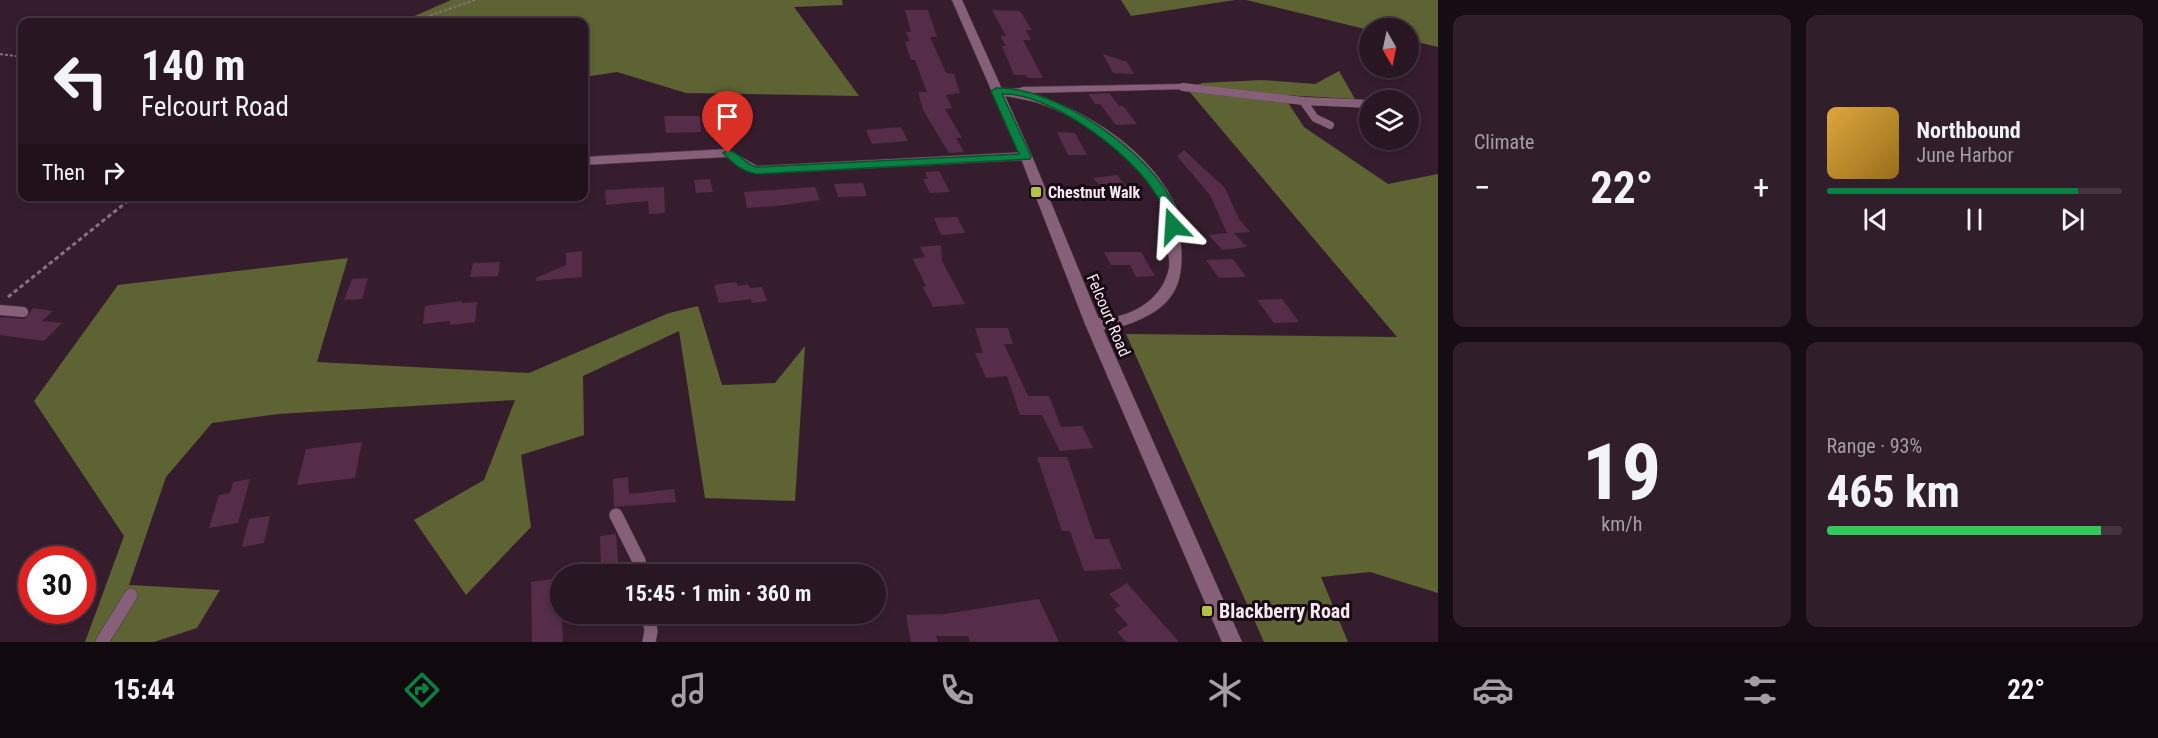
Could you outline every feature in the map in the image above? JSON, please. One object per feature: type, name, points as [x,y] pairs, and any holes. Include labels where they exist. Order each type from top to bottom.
[{"type":"street","name":"Felcourt Road","points":[[957,0],[1003,91],[1026,156],[1093,324],[1232,642]]},
{"type":"street","points":[[1003,91],[1183,87]]},
{"type":"street","points":[[1003,91],[1055,105],[1104,134],[1136,162],[1154,183],[1170,208],[1176,266],[1170,284],[1160,301],[1142,314],[1113,324],[1093,324]]},
{"type":"street","points":[[588,161],[728,153],[736,157],[745,168],[757,171],[1026,156]]},
{"type":"lane","points":[[1183,87],[1303,101],[1359,104]]},
{"type":"lane","points":[[1303,101],[1315,118],[1330,125]]},
{"type":"lane","points":[[0,310],[23,312]]},
{"type":"lane","points":[[616,515],[639,564]]},
{"type":"lane","points":[[102,642],[131,595]]},
{"type":"lane","points":[[649,642],[650,624]]},
{"type":"path","points":[[423,18],[475,0]]},
{"type":"path","points":[[0,54],[18,56]]},
{"type":"path","points":[[0,304],[128,201]]},
{"type":"green space","points":[[451,0],[842,0],[843,5],[794,7],[859,96],[686,93],[617,72],[588,76],[588,18],[410,18]]},
{"type":"green space","points":[[1121,0],[1235,0],[1131,16]]},
{"type":"green space","points":[[1246,0],[1438,0],[1438,47],[1419,42],[1419,18],[1359,18],[1359,28]]},
{"type":"green space","points":[[1339,71],[1355,99],[1283,95],[1304,127],[1388,184],[1438,174],[1438,593],[1370,572],[1321,577],[1348,642],[1264,642],[1126,334],[1397,337],[1188,90],[1202,83],[1262,80],[1315,84]]},
{"type":"green space","points":[[348,258],[317,362],[529,373],[669,313],[698,306],[722,385],[775,383],[805,346],[795,501],[705,498],[679,331],[583,376],[584,435],[521,455],[531,527],[466,595],[414,520],[484,480],[515,400],[278,414],[212,423],[166,477],[129,585],[220,590],[197,628],[154,642],[85,642],[92,624],[96,624],[96,612],[124,536],[34,401],[118,285]]},
{"type":"building","points":[[905,10],[928,10],[937,37],[930,37],[946,73],[954,74],[960,93],[946,95],[952,108],[945,109],[962,138],[956,138],[964,152],[949,153],[923,110],[918,92],[927,92],[915,60],[911,60],[905,41],[910,41],[906,32],[911,32]]},
{"type":"building","points":[[992,10],[1020,11],[1032,30],[1026,30],[1031,40],[1023,40],[1043,78],[1014,75],[1002,46],[1006,46],[1000,36],[1006,36]]},
{"type":"building","points":[[1103,54],[1127,62],[1134,74],[1113,73]]},
{"type":"building","points":[[1109,93],[1137,124],[1116,125],[1100,104],[1095,104],[1088,94]]},
{"type":"building","points":[[664,116],[700,116],[701,132],[666,133]]},
{"type":"building","points":[[901,127],[908,141],[872,144],[866,130]]},
{"type":"building","points":[[1057,132],[1075,133],[1087,155],[1068,155]]},
{"type":"building","points":[[1184,150],[1225,188],[1239,219],[1250,232],[1234,233],[1247,247],[1222,250],[1209,235],[1227,233],[1210,195],[1177,156]]},
{"type":"building","points":[[939,171],[950,192],[930,193],[923,179],[928,179],[925,172]]},
{"type":"building","points":[[1117,175],[1128,188],[1104,190],[1093,178]]},
{"type":"building","points":[[710,179],[713,192],[696,193],[694,180]]},
{"type":"building","points":[[863,183],[867,196],[838,197],[834,184]]},
{"type":"building","points":[[664,187],[665,213],[649,214],[648,201],[606,205],[605,190]]},
{"type":"building","points":[[815,187],[820,200],[776,206],[747,208],[744,192]]},
{"type":"building","points":[[957,217],[965,233],[941,235],[934,218]]},
{"type":"building","points":[[941,245],[942,261],[965,304],[933,307],[923,287],[926,286],[913,259],[925,257],[920,247]]},
{"type":"building","points":[[582,251],[582,277],[536,281],[536,278],[566,265],[566,253]]},
{"type":"building","points":[[1104,252],[1141,252],[1155,276],[1136,277],[1130,265],[1111,265]]},
{"type":"building","points":[[1233,259],[1246,277],[1219,278],[1206,260]]},
{"type":"building","points":[[500,262],[498,276],[470,277],[473,263]]},
{"type":"building","points":[[368,278],[362,299],[344,300],[352,279]]},
{"type":"building","points":[[736,282],[738,286],[748,284],[750,288],[762,287],[767,301],[752,303],[751,299],[719,303],[714,285]]},
{"type":"building","points":[[1282,299],[1299,322],[1274,323],[1257,300]]},
{"type":"building","points":[[462,301],[462,303],[477,302],[475,322],[450,325],[450,321],[423,324],[425,306]]},
{"type":"building","points":[[33,308],[53,311],[42,321],[62,323],[44,341],[0,335],[0,317],[25,319]]},
{"type":"building","points":[[975,328],[1008,328],[1013,344],[1004,344],[1028,396],[1049,396],[1061,427],[1082,426],[1093,448],[1060,451],[1042,415],[1020,415],[1007,376],[986,378],[975,353],[983,353]]},
{"type":"building","points":[[362,442],[355,478],[297,485],[306,449]]},
{"type":"building","points":[[1037,457],[1067,457],[1095,539],[1109,539],[1122,569],[1084,571],[1070,531],[1062,531]]},
{"type":"building","points":[[628,477],[629,494],[674,489],[676,502],[614,507],[613,479]]},
{"type":"building","points":[[250,479],[238,523],[209,528],[219,495],[230,493],[233,482]]},
{"type":"building","points":[[270,516],[264,543],[242,547],[249,519]]},
{"type":"building","points":[[616,534],[618,562],[601,564],[600,536]]},
{"type":"building","points":[[550,579],[550,624],[562,624],[563,642],[532,642],[531,582]]},
{"type":"building","points":[[1127,583],[1179,642],[1126,642],[1117,632],[1128,625],[1114,609],[1120,606],[1109,594]]},
{"type":"building","points":[[1039,599],[1059,642],[970,642],[968,636],[936,636],[938,642],[911,642],[906,615],[945,614]]},
{"type":"place","name":"Chestnut Walk","points":[[1036,192]]},
{"type":"place","name":"Blackberry Road","points":[[1207,611]]},
{"type":"route","points":[[728,153],[736,157],[745,168],[757,171],[1026,156],[996,91],[1011,91],[1055,105],[1076,116],[1122,148],[1154,183],[1170,208],[1173,226]]}]
